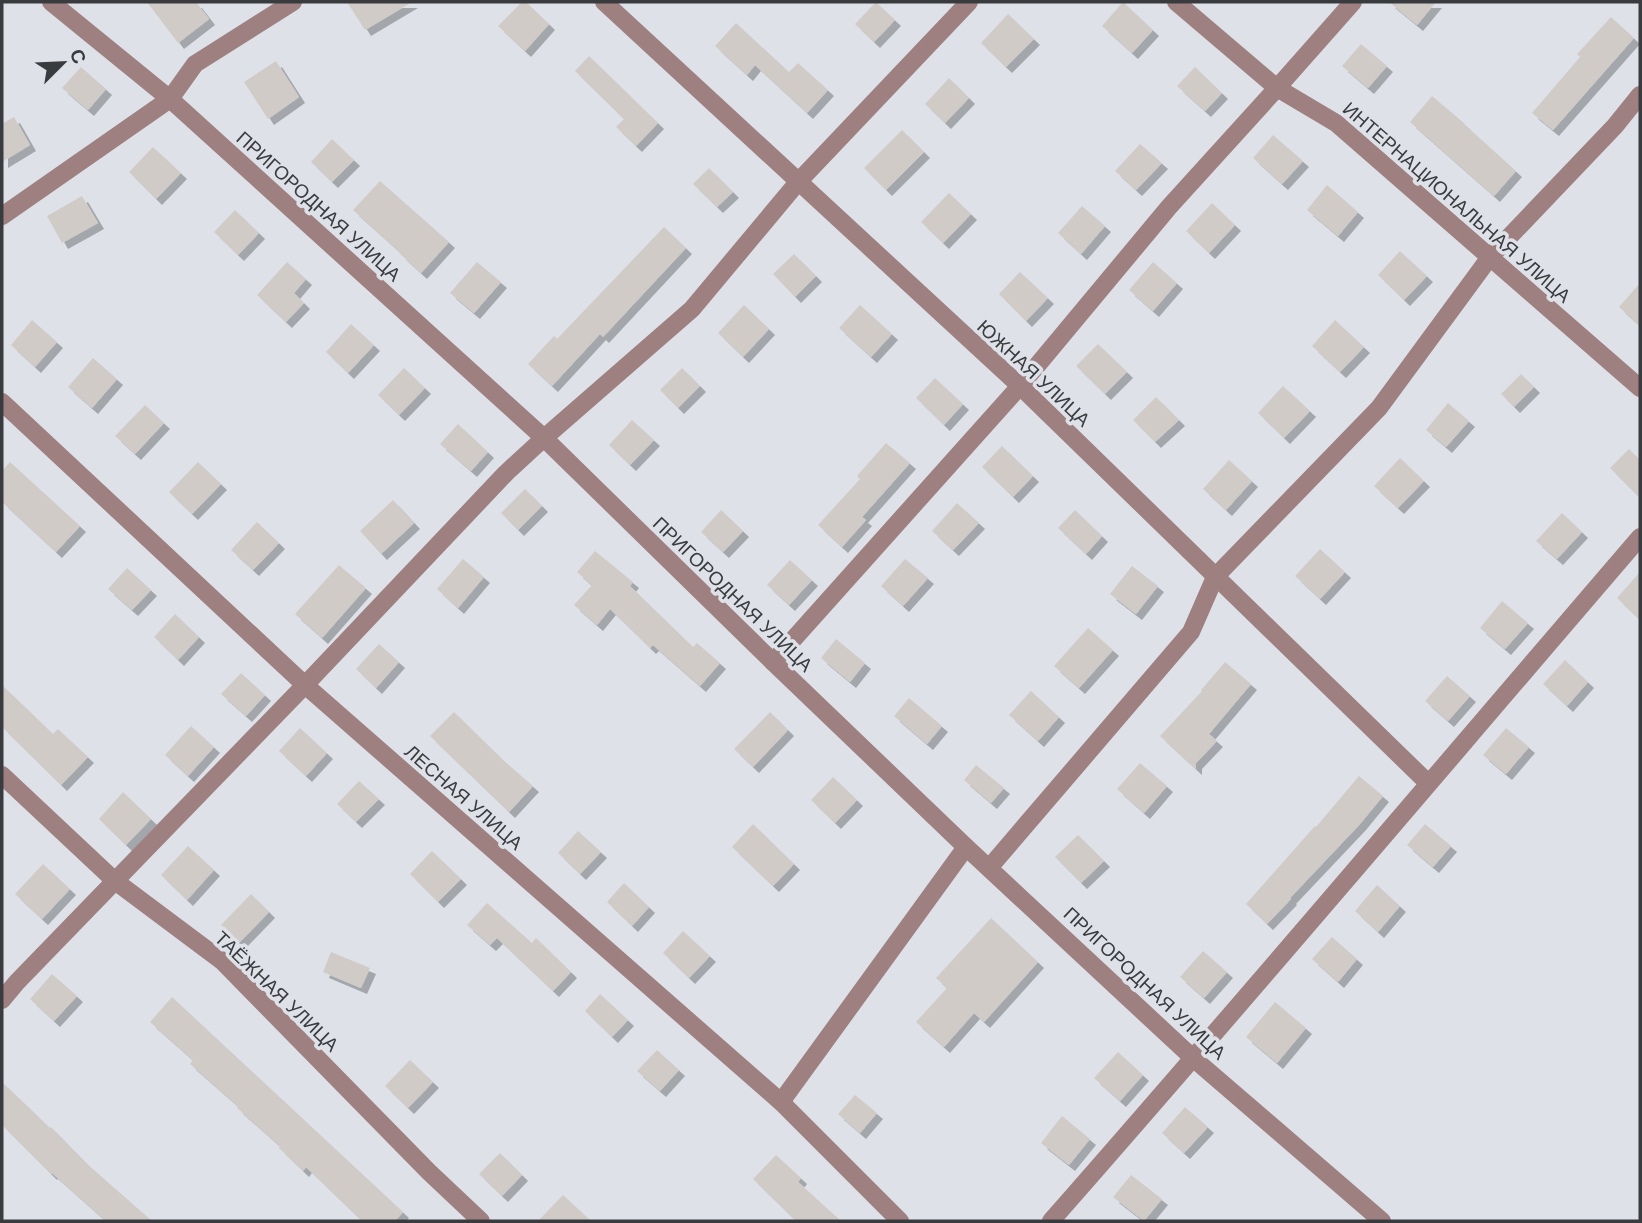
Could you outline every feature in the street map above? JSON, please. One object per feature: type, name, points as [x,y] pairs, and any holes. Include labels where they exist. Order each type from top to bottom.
[{"type":"street","name":"ПРИГОРОДНАЯ УЛИЦА","points":[[51,2],[170,99],[544,438],[989,869],[1194,1059],[1382,1221]]},
{"type":"street","points":[[2,216],[170,99],[195,64],[293,2]]},
{"type":"street","name":"ЮЖНАЯ УЛИЦА","points":[[604,2],[1020,386],[1428,783]]},
{"type":"street","points":[[2,1000],[506,473],[692,309],[798,182],[969,2]]},
{"type":"street","name":"ИНТЕРНАЦИОНАЛЬНАЯ УЛИЦА","points":[[1176,2],[1277,88],[1336,123],[1640,388]]},
{"type":"street","points":[[773,662],[1020,386],[1169,207],[1353,2]]},
{"type":"street","points":[[989,869],[1191,632],[1215,577],[1379,408],[1490,257],[1615,126],[1640,95]]},
{"type":"street","name":"ЛЕСНАЯ УЛИЦА","points":[[2,402],[305,685],[780,1102],[900,1221]]},
{"type":"street","points":[[1051,1221],[1194,1059],[1640,537]]},
{"type":"street","name":"ТАЁЖНАЯ УЛИЦА","points":[[2,775],[116,881],[222,961],[429,1172],[481,1221]]},
{"type":"street","points":[[780,1102],[966,847]]},
{"type":"building","points":[[147,2],[196,2],[209,19],[178,43]]},
{"type":"building","points":[[347,2],[412,2],[365,30]]},
{"type":"building","points":[[522,2],[526,2],[549,24],[525,51],[498,26]]},
{"type":"building","points":[[876,2],[895,20],[874,42],[855,24]]},
{"type":"building","points":[[1123,2],[1153,30],[1132,53],[1102,26]]},
{"type":"building","points":[[1389,2],[1436,2],[1417,25]]},
{"type":"building","points":[[1008,14],[1034,39],[1006,67],[981,43]]},
{"type":"building","points":[[1611,17],[1634,38],[1553,130],[1532,113],[1580,57],[1577,54]]},
{"type":"building","points":[[736,23],[789,72],[798,63],[828,90],[807,113],[755,65],[747,75],[715,46]]},
{"type":"building","points":[[1361,44],[1387,66],[1368,88],[1342,66]]},
{"type":"building","points":[[589,56],[658,123],[636,146],[616,127],[624,119],[575,71]]},
{"type":"building","points":[[276,61],[299,97],[268,119],[244,82]]},
{"type":"building","points":[[81,67],[106,89],[88,110],[62,88]]},
{"type":"building","points":[[1195,67],[1222,93],[1205,111],[1177,86]]},
{"type":"building","points":[[949,78],[969,98],[945,123],[925,104]]},
{"type":"building","points":[[1432,96],[1516,171],[1494,196],[1410,122]]},
{"type":"building","points":[[14,117],[30,145],[2,162],[2,124]]},
{"type":"building","points":[[902,130],[924,152],[886,190],[864,168]]},
{"type":"building","points":[[1273,135],[1303,161],[1282,184],[1253,158]]},
{"type":"building","points":[[332,139],[354,160],[332,182],[311,162]]},
{"type":"building","points":[[1140,144],[1162,163],[1136,190],[1115,171]]},
{"type":"building","points":[[153,147],[181,173],[156,199],[129,172]]},
{"type":"building","points":[[709,168],[733,192],[717,207],[693,184]]},
{"type":"building","points":[[380,181],[449,242],[421,273],[353,210]]},
{"type":"building","points":[[1327,185],[1358,212],[1338,236],[1307,210]]},
{"type":"building","points":[[949,193],[971,214],[943,243],[921,222]]},
{"type":"building","points":[[82,196],[98,223],[62,243],[47,216]]},
{"type":"building","points":[[1212,203],[1235,225],[1209,253],[1186,231]]},
{"type":"building","points":[[1082,206],[1105,226],[1081,254],[1058,233]]},
{"type":"building","points":[[235,210],[259,233],[238,255],[214,232]]},
{"type":"building","points":[[664,227],[686,248],[603,337],[600,334],[552,386],[528,364],[554,336],[557,339]]},
{"type":"building","points":[[1400,251],[1427,276],[1404,300],[1378,275]]},
{"type":"building","points":[[794,254],[816,276],[795,297],[773,274]]},
{"type":"building","points":[[287,262],[306,279],[294,293],[304,303],[286,322],[257,295]]},
{"type":"building","points":[[477,262],[501,282],[474,313],[450,293]]},
{"type":"building","points":[[1153,262],[1177,283],[1153,311],[1129,290]]},
{"type":"building","points":[[1020,272],[1048,298],[1026,321],[999,294]]},
{"type":"building","points":[[1640,283],[1640,326],[1619,307]]},
{"type":"building","points":[[744,305],[769,329],[743,357],[718,333]]},
{"type":"building","points":[[860,305],[892,334],[871,357],[839,328]]},
{"type":"building","points":[[32,320],[57,342],[35,367],[11,345]]},
{"type":"building","points":[[1335,320],[1364,347],[1340,372],[1312,346]]},
{"type":"building","points":[[351,324],[374,345],[348,373],[326,352]]},
{"type":"building","points":[[1098,344],[1127,372],[1105,394],[1076,366]]},
{"type":"building","points":[[93,358],[117,379],[92,408],[68,387]]},
{"type":"building","points":[[404,368],[425,388],[399,415],[378,395]]},
{"type":"building","points":[[682,368],[700,386],[678,408],[660,390]]},
{"type":"building","points":[[1521,374],[1534,387],[1514,407],[1501,394]]},
{"type":"building","points":[[935,378],[963,404],[944,425],[916,398]]},
{"type":"building","points":[[1283,386],[1310,411],[1284,438],[1258,413]]},
{"type":"building","points":[[1156,397],[1179,420],[1155,442],[1133,420]]},
{"type":"building","points":[[1448,403],[1469,421],[1446,447],[1426,430]]},
{"type":"building","points":[[145,405],[164,423],[135,454],[115,436]]},
{"type":"building","points":[[632,420],[654,440],[630,465],[609,445]]},
{"type":"building","points":[[458,424],[488,452],[471,471],[440,444]]},
{"type":"building","points":[[886,443],[910,463],[862,517],[866,520],[842,547],[818,525],[860,479],[857,476]]},
{"type":"building","points":[[1002,446],[1033,476],[1013,497],[982,467]]},
{"type":"building","points":[[1629,449],[1640,460],[1640,498],[1610,468]]},
{"type":"building","points":[[1400,458],[1424,481],[1398,508],[1374,486]]},
{"type":"building","points":[[1229,460],[1252,481],[1226,510],[1203,489]]},
{"type":"building","points":[[10,462],[80,526],[56,552],[2,502],[2,471]]},
{"type":"building","points":[[198,462],[221,484],[192,514],[169,492]]},
{"type":"building","points":[[525,489],[542,506],[518,530],[501,513]]},
{"type":"building","points":[[393,500],[414,523],[381,554],[360,531]]},
{"type":"building","points":[[957,503],[979,523],[953,550],[932,531]]},
{"type":"building","points":[[721,510],[743,531],[723,552],[701,532]]},
{"type":"building","points":[[1075,510],[1102,536],[1086,554],[1058,528]]},
{"type":"building","points":[[1562,513],[1582,532],[1557,559],[1536,541]]},
{"type":"building","points":[[257,522],[279,543],[253,570],[231,550]]},
{"type":"building","points":[[1320,549],[1345,572],[1320,599],[1295,576]]},
{"type":"building","points":[[595,551],[633,582],[630,586],[693,647],[697,643],[720,663],[700,686],[653,645],[650,648],[610,609],[597,625],[574,605],[592,585],[577,572]]},
{"type":"building","points":[[463,559],[484,577],[458,608],[437,589]]},
{"type":"building","points":[[905,559],[928,578],[903,606],[881,586]]},
{"type":"building","points":[[790,560],[812,580],[789,605],[767,585]]},
{"type":"building","points":[[339,565],[366,588],[322,638],[295,614]]},
{"type":"building","points":[[1132,566],[1158,586],[1136,614],[1110,594]]},
{"type":"building","points":[[127,568],[151,590],[132,610],[108,589]]},
{"type":"building","points":[[1640,572],[1640,620],[1617,598]]},
{"type":"building","points":[[1502,601],[1528,623],[1505,649],[1480,628]]},
{"type":"building","points":[[175,614],[199,637],[178,660],[154,637]]},
{"type":"building","points":[[1088,628],[1113,650],[1079,688],[1054,666]]},
{"type":"building","points":[[836,639],[865,663],[850,682],[821,658]]},
{"type":"building","points":[[379,644],[399,662],[376,688],[356,669]]},
{"type":"building","points":[[1565,660],[1588,682],[1567,706],[1543,684]]},
{"type":"building","points":[[1225,662],[1251,684],[1209,734],[1217,741],[1196,763],[1196,769],[1160,736]]},
{"type":"building","points":[[241,673],[265,695],[246,716],[221,694]]},
{"type":"building","points":[[1447,676],[1470,696],[1448,721],[1425,701]]},
{"type":"building","points":[[2,685],[53,734],[58,729],[88,757],[61,785],[2,727]]},
{"type":"building","points":[[1031,691],[1059,717],[1038,741],[1009,715]]},
{"type":"building","points":[[909,698],[942,726],[927,744],[894,716]]},
{"type":"building","points":[[454,712],[533,786],[509,812],[430,736]]},
{"type":"building","points":[[770,712],[788,730],[753,767],[734,749]]},
{"type":"building","points":[[191,726],[214,747],[188,776],[165,755]]},
{"type":"building","points":[[300,728],[327,753],[306,776],[279,751]]},
{"type":"building","points":[[1506,728],[1529,747],[1506,774],[1483,755]]},
{"type":"building","points":[[1140,763],[1167,786],[1144,813],[1117,789]]},
{"type":"building","points":[[976,765],[1004,788],[991,803],[964,780]]},
{"type":"building","points":[[1359,776],[1383,796],[1267,924],[1246,904]]},
{"type":"building","points":[[833,777],[857,800],[835,823],[811,800]]},
{"type":"building","points":[[359,781],[379,799],[356,822],[337,804]]},
{"type":"building","points":[[123,792],[151,819],[126,845],[99,819]]},
{"type":"building","points":[[753,824],[794,864],[773,886],[732,847]]},
{"type":"building","points":[[1425,824],[1451,846],[1433,867],[1407,845]]},
{"type":"building","points":[[578,831],[601,852],[580,874],[558,853]]},
{"type":"building","points":[[1078,835],[1104,861],[1081,883],[1055,857]]},
{"type":"building","points":[[188,846],[214,870],[187,900],[161,875]]},
{"type":"building","points":[[432,851],[461,879],[438,902],[410,874]]},
{"type":"building","points":[[43,864],[70,889],[42,919],[15,894]]},
{"type":"building","points":[[624,883],[649,907],[632,926],[607,902]]},
{"type":"building","points":[[1377,885],[1400,906],[1378,932],[1355,911]]},
{"type":"building","points":[[251,894],[269,912],[239,943],[221,925]]},
{"type":"building","points":[[487,903],[532,943],[536,938],[571,972],[553,991],[497,938],[490,945],[467,925]]},
{"type":"building","points":[[991,918],[1038,962],[984,1022],[974,1013],[944,1047],[916,1022],[947,988],[936,978]]},
{"type":"building","points":[[683,931],[710,956],[689,978],[663,953]]},
{"type":"building","points":[[1332,937],[1357,959],[1338,982],[1312,959]]},
{"type":"building","points":[[1203,951],[1227,972],[1204,998],[1180,977]]},
{"type":"building","points":[[331,952],[370,968],[361,988],[323,972]]},
{"type":"building","points":[[52,974],[77,996],[54,1021],[30,999]]},
{"type":"building","points":[[600,994],[628,1020],[612,1037],[585,1011]]},
{"type":"building","points":[[172,997],[403,1212],[395,1221],[362,1221],[306,1167],[303,1171],[280,1146],[237,1108],[238,1106],[190,1064],[193,1060],[150,1022]]},
{"type":"building","points":[[1275,1002],[1306,1028],[1277,1063],[1246,1037]]},
{"type":"building","points":[[657,1050],[679,1070],[660,1091],[637,1071]]},
{"type":"building","points":[[1118,1052],[1143,1075],[1120,1101],[1094,1078]]},
{"type":"building","points":[[410,1060],[433,1082],[408,1108],[385,1086]]},
{"type":"building","points":[[2,1082],[86,1163],[152,1221],[106,1221],[51,1174],[2,1125]]},
{"type":"building","points":[[855,1095],[877,1113],[860,1133],[838,1114]]},
{"type":"building","points":[[1185,1107],[1208,1127],[1184,1153],[1162,1133]]},
{"type":"building","points":[[1062,1116],[1090,1139],[1069,1165],[1041,1143]]},
{"type":"building","points":[[500,1153],[522,1175],[502,1196],[479,1174]]},
{"type":"building","points":[[776,1155],[801,1178],[798,1182],[841,1221],[796,1221],[753,1179]]},
{"type":"building","points":[[1131,1175],[1162,1199],[1144,1221],[1113,1197]]},
{"type":"building","points":[[563,1195],[591,1221],[538,1221]]}]
